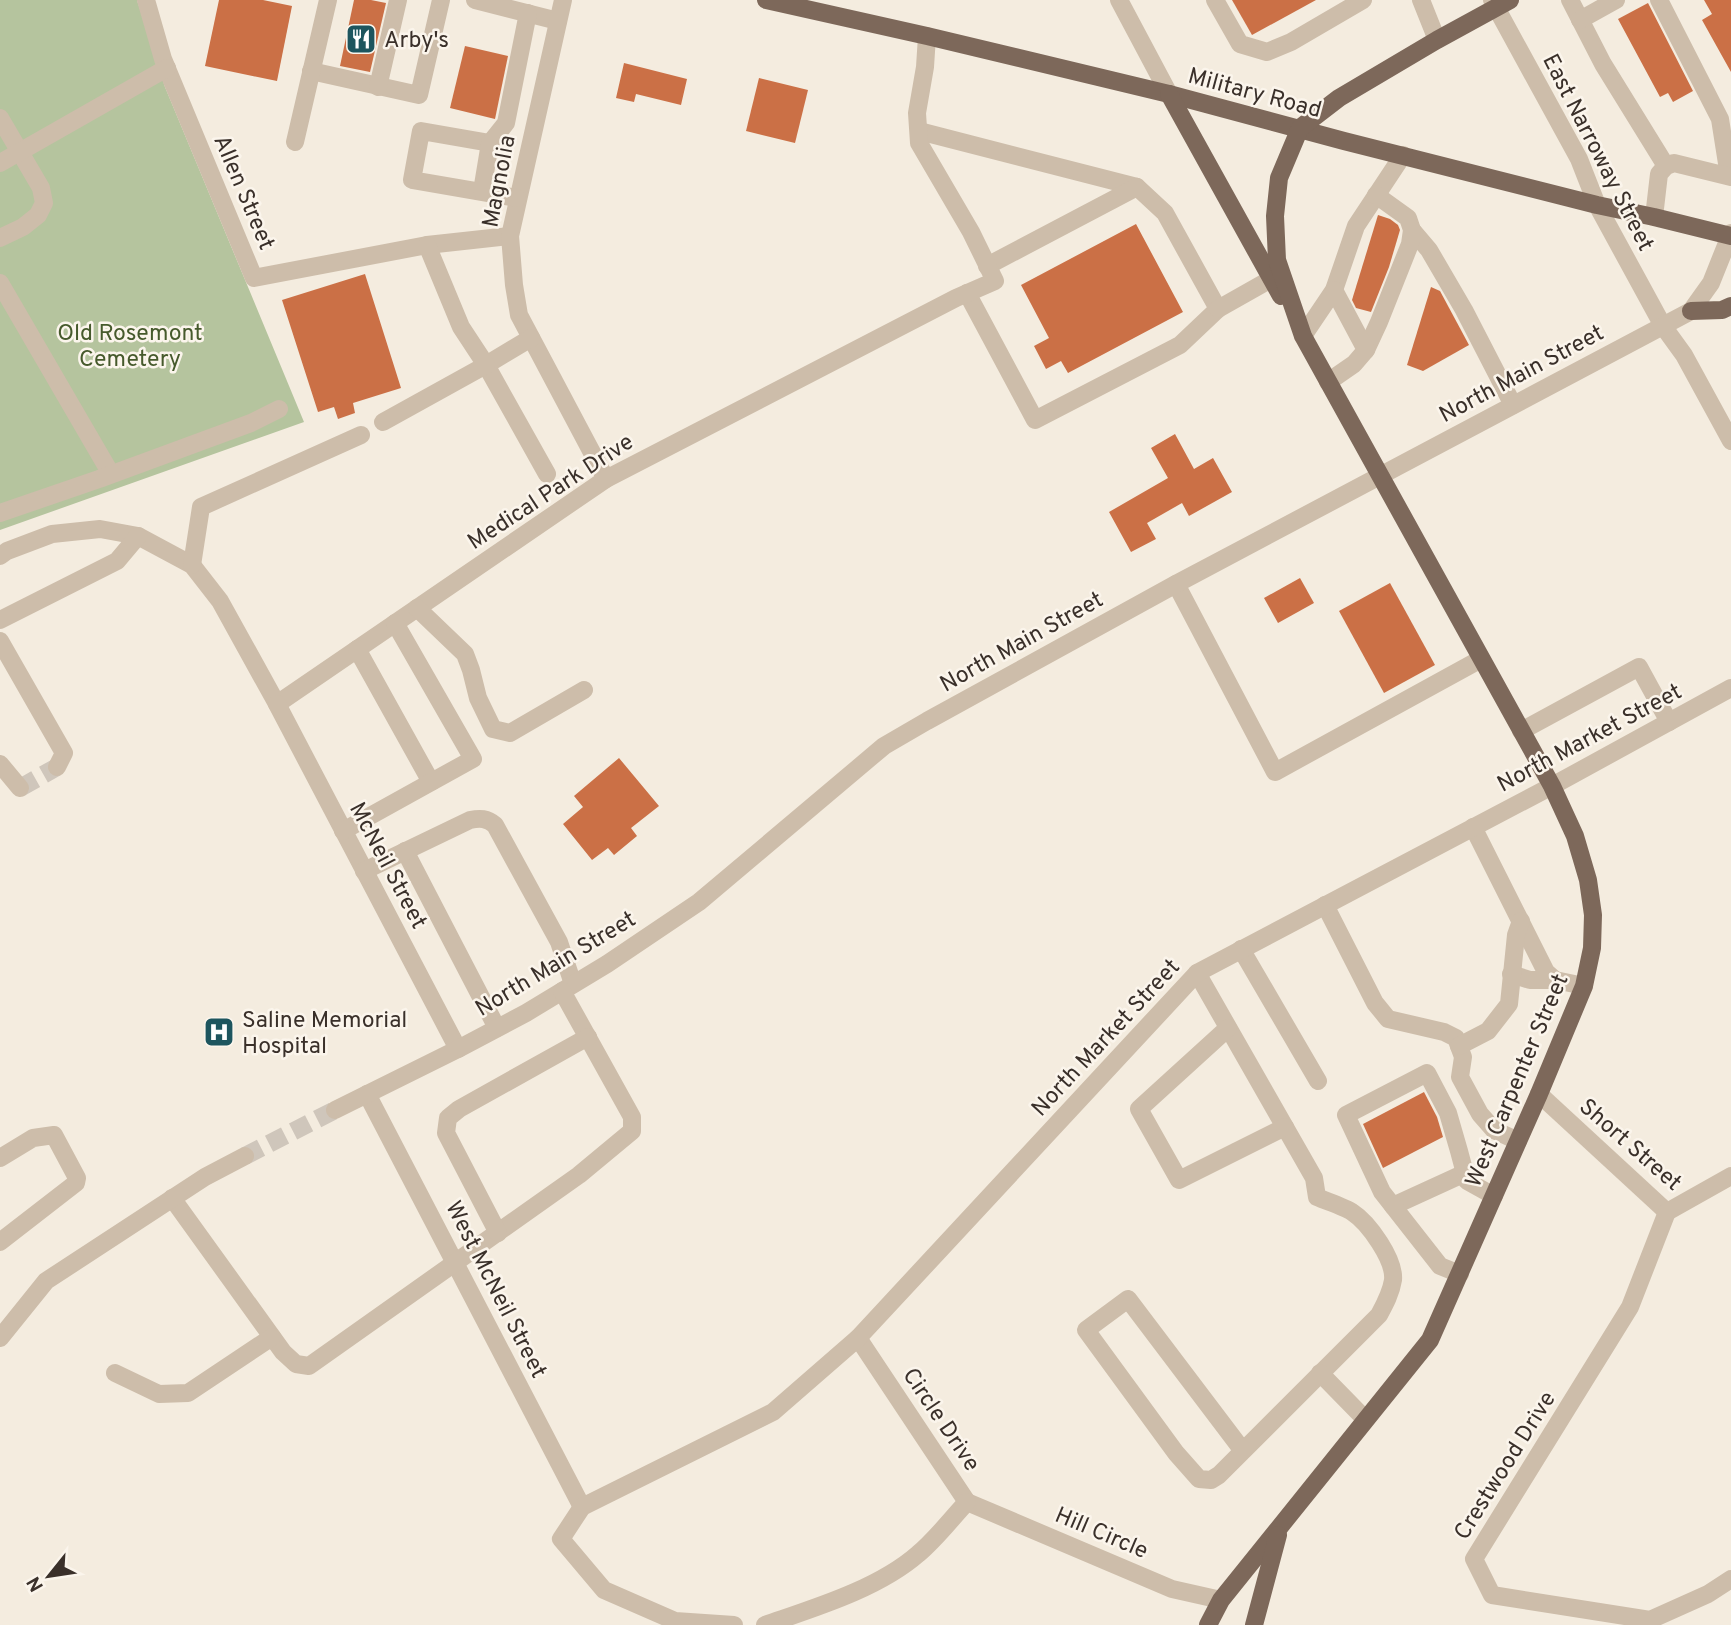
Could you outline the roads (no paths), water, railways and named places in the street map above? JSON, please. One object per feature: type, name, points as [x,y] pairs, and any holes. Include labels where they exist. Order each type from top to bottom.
[{"type":"main road","name":"Military Road","points":[[766,0],[802,4],[1168,94],[1597,205],[1731,234]]},
{"type":"main road","points":[[1303,336],[1277,260],[1275,215],[1279,178],[1300,128],[1339,98],[1500,3]]},
{"type":"main road","points":[[1168,94],[1303,336]]},
{"type":"main road","points":[[1692,311],[1722,310],[1731,306]]},
{"type":"main road","name":"West Carpenter Street","points":[[1208,1625],[1221,1600],[1430,1340],[1584,986],[1592,948],[1593,915],[1588,880],[1575,836],[1552,786],[1303,336]]},
{"type":"main road","points":[[1254,1625],[1280,1528]]},
{"type":"main road","points":[[1192,1625],[1221,1600]]},
{"type":"street","name":"Allen Street","points":[[146,0],[167,68],[254,278],[427,244],[510,236]]},
{"type":"street","points":[[295,142],[328,0]]},
{"type":"street","points":[[378,87],[398,0]]},
{"type":"street","points":[[311,71],[419,95],[441,0]]},
{"type":"street","points":[[475,0],[558,21]]},
{"type":"street","name":"Magnolia","points":[[563,0],[510,236],[514,285],[519,315],[606,479]]},
{"type":"street","points":[[1119,0],[1168,94]]},
{"type":"street","points":[[1215,0],[1240,44],[1267,52],[1291,42],[1363,0]]},
{"type":"street","points":[[1421,0],[1437,40]]},
{"type":"street","points":[[1570,0],[1603,64],[1666,166]]},
{"type":"street","points":[[1580,20],[1616,0]]},
{"type":"street","points":[[1654,217],[1659,174],[1666,166],[1674,163],[1730,176],[1720,119],[1659,0]]},
{"type":"street","name":"East Narroway Street","points":[[1500,3],[1579,159],[1597,205],[1663,326],[1684,355],[1731,441]]},
{"type":"street","points":[[482,191],[490,143],[506,124],[528,13]]},
{"type":"street","points":[[927,36],[917,113],[919,143],[988,266],[1138,187]]},
{"type":"street","points":[[0,163],[167,68]]},
{"type":"street","points":[[0,117],[41,188],[44,203],[38,215],[23,227],[0,238]]},
{"type":"street","points":[[490,143],[421,131],[412,180],[517,198]]},
{"type":"street","points":[[919,131],[1138,187],[1166,213],[1218,309]]},
{"type":"street","points":[[1303,336],[1334,290],[1356,226],[1403,155]]},
{"type":"street","points":[[1376,195],[1408,218],[1412,230],[1430,250],[1513,405]]},
{"type":"street","points":[[1328,382],[1354,364],[1366,350],[1410,244],[1412,230]]},
{"type":"street","name":"North Main Street","points":[[335,1110],[458,1049],[607,964],[699,902],[884,747],[927,721],[1379,475],[1692,311],[1711,283],[1731,234]]},
{"type":"street","points":[[427,244],[461,327],[486,365],[547,474]]},
{"type":"street","name":"Medical Park Drive","points":[[277,704],[606,479],[995,281],[988,266]]},
{"type":"street","points":[[967,293],[1035,420],[1180,345],[1218,309],[1271,279]]},
{"type":"street","points":[[0,284],[111,474]]},
{"type":"street","points":[[1334,290],[1366,350]]},
{"type":"street","points":[[383,422],[531,338]]},
{"type":"street","points":[[0,513],[251,423],[279,409]]},
{"type":"street","points":[[191,565],[201,507],[361,435]]},
{"type":"street","points":[[0,556],[52,534],[100,529],[138,536],[191,565],[220,601],[277,704]]},
{"type":"street","points":[[0,620],[117,561],[138,536]]},
{"type":"street","points":[[1176,584],[1276,772],[1481,659]]},
{"type":"street","points":[[417,608],[465,654],[478,698],[493,729],[510,733],[583,690]]},
{"type":"street","points":[[343,831],[473,759],[395,623]]},
{"type":"street","points":[[0,641],[64,753],[57,767]]},
{"type":"street","points":[[357,649],[431,782]]},
{"type":"street","points":[[1521,731],[1639,667],[1668,722]]},
{"type":"street","name":"North Market Street","points":[[582,1507],[773,1412],[858,1338],[1197,973],[1552,786],[1731,688]]},
{"type":"street","name":"McNeil Street","points":[[277,704],[458,1049]]},
{"type":"street","points":[[0,764],[20,788]]},
{"type":"street","points":[[173,1198],[283,1352],[296,1364],[309,1366],[579,1175],[632,1130],[632,1117],[588,1037],[568,988],[559,942],[495,825],[488,819],[470,820],[364,871]]},
{"type":"street","points":[[1473,827],[1546,972],[1555,980]]},
{"type":"street","points":[[405,851],[497,1028]]},
{"type":"street","points":[[1325,905],[1375,1003],[1388,1019],[1444,1032],[1456,1038],[1463,1057],[1460,1077],[1480,1114],[1494,1130],[1518,1141]]},
{"type":"street","points":[[1459,1046],[1489,1031],[1509,1004],[1516,935],[1521,921]]},
{"type":"street","points":[[1241,949],[1318,1081]]},
{"type":"street","points":[[1197,973],[1314,1178],[1317,1197],[1352,1211],[1373,1234],[1393,1266],[1393,1281],[1378,1315],[1320,1373],[1243,1451],[1219,1475],[1210,1480],[1199,1479],[1176,1453],[1086,1330],[1128,1299],[1243,1451]]},
{"type":"street","points":[[1511,974],[1530,980],[1555,980],[1584,986]]},
{"type":"street","points":[[1228,1028],[1139,1109],[1179,1180],[1285,1127]]},
{"type":"street","points":[[498,1233],[446,1133],[449,1118],[459,1108],[588,1037]]},
{"type":"street","points":[[1460,1274],[1440,1266],[1382,1192],[1346,1115],[1427,1073],[1448,1113],[1467,1181],[1494,1196]]},
{"type":"street","name":"West McNeil Street","points":[[367,1094],[582,1507]]},
{"type":"street","name":"Short Street","points":[[1539,1094],[1667,1212],[1731,1176]]},
{"type":"street","points":[[0,1158],[33,1138],[54,1135],[77,1178],[76,1183],[0,1242]]},
{"type":"street","points":[[2,1330],[46,1281],[205,1177],[245,1156]]},
{"type":"street","points":[[1393,1206],[1465,1173]]},
{"type":"street","name":"Crestwood Drive","points":[[1667,1212],[1630,1307],[1474,1559],[1492,1595],[1650,1620],[1708,1594],[1731,1579]]},
{"type":"street","points":[[115,1373],[159,1394],[188,1393],[272,1336]]},
{"type":"street","name":"Circle Drive","points":[[765,1625],[822,1605],[880,1580],[918,1555],[967,1502],[858,1338]]},
{"type":"street","points":[[1320,1373],[1365,1419]]},
{"type":"street","name":"Hill Circle","points":[[967,1502],[1172,1589],[1221,1600]]},
{"type":"street","points":[[582,1507],[561,1539],[604,1590],[674,1621],[734,1625]]},
{"type":"tunnel","points":[[20,788],[57,767]]},
{"type":"tunnel","points":[[245,1156],[335,1110]]},
{"type":"place","name":"Arby's","points":[[361,39]]},
{"type":"place","name":"Saline Memorial Hospital","points":[[219,1032]]},
{"type":"park label","name":"Old Rosemont Cemetery","points":[[130,345]]}]
